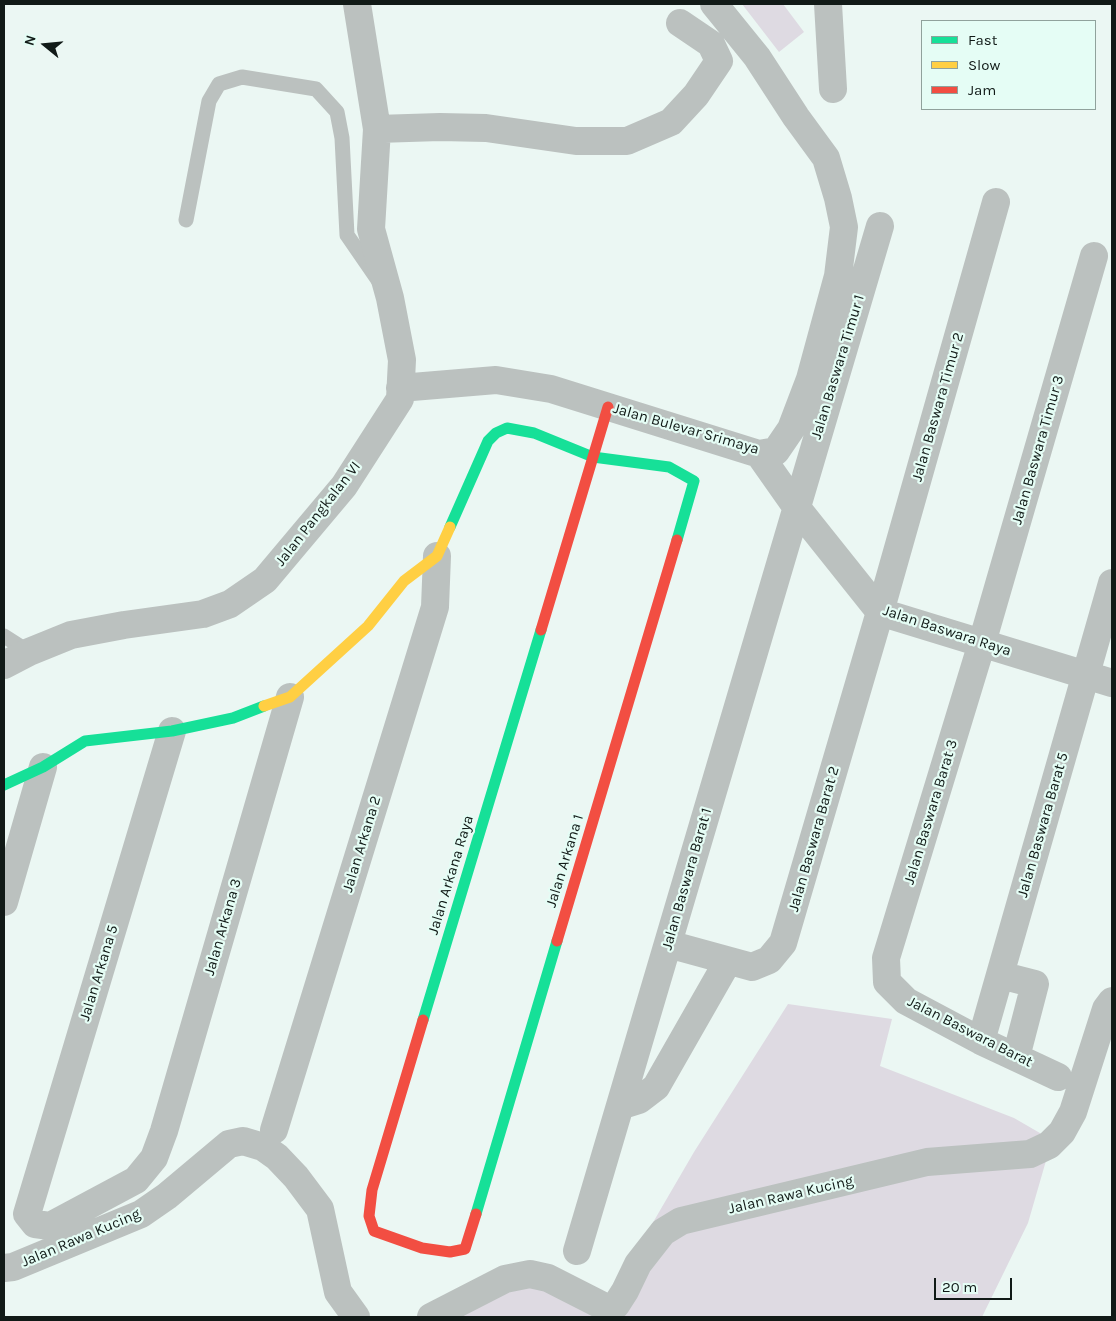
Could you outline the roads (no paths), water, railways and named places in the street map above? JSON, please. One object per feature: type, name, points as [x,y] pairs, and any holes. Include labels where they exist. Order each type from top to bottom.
[{"type":"street","name":"Jalan Pangkalan VI","points":[[4,665],[29,652],[71,635],[124,625],[203,614],[230,604],[266,580],[344,486],[400,399],[402,360],[390,298],[371,229],[377,129],[357,4]]},
{"type":"street","name":"Jalan Bulevar Srimaya","points":[[400,388],[496,380],[551,389],[759,454],[776,451],[791,429],[810,379],[838,276],[844,227],[838,198],[826,158],[796,117],[757,57],[714,4]]},
{"type":"street","points":[[828,4],[833,88]]},
{"type":"street","points":[[377,129],[486,128],[576,141],[627,140],[671,122],[696,94],[719,62],[712,44],[680,23]]},
{"type":"street","name":"Jalan Baswara Timur 2","points":[[880,612],[996,202]]},
{"type":"street","name":"Jalan Baswara Timur 1","points":[[797,508],[880,226]]},
{"type":"street","name":"Jalan Baswara Timur 3","points":[[982,643],[1094,256]]},
{"type":"street","name":"Jalan Arkana Raya","points":[[465,1249],[450,1252],[422,1248],[374,1232],[369,1216],[372,1190],[608,407]]},
{"type":"street","points":[[4,785],[43,767],[85,741],[172,731],[233,718],[290,697],[368,626],[404,581],[437,556],[488,441],[496,433],[507,428],[526,431],[593,457]]},
{"type":"street","name":"Jalan Baswara Raya","points":[[759,454],[797,508],[880,612],[1112,683]]},
{"type":"street","name":"Jalan Arkana 1","points":[[465,1249],[694,481],[669,467],[593,457]]},
{"type":"street","name":"Jalan Baswara Barat 1","points":[[578,1251],[797,508]]},
{"type":"street","name":"Jalan Arkana 2","points":[[274,1130],[434,607],[437,556]]},
{"type":"street","name":"Jalan Baswara Barat 5","points":[[981,1040],[1112,584]]},
{"type":"street","name":"Jalan Baswara Barat 2","points":[[668,944],[752,967],[769,960],[783,943],[880,612]]},
{"type":"street","name":"Jalan Baswara Barat 3","points":[[887,982],[886,958],[982,643]]},
{"type":"street","name":"Jalan Arkana 3","points":[[27,1214],[35,1224],[50,1226],[136,1180],[154,1158],[164,1131],[290,697]]},
{"type":"street","name":"Jalan Arkana 5","points":[[27,1214],[172,731]]},
{"type":"street","points":[[4,902],[43,767]]},
{"type":"street","points":[[620,1106],[639,1100],[656,1088],[728,961]]},
{"type":"street","points":[[1000,975],[1035,984],[1016,1056]]},
{"type":"street","name":"Jalan Baswara Barat","points":[[887,982],[906,1001],[1058,1077]]},
{"type":"street","name":"Jalan Rawa Kucing","points":[[431,1317],[504,1279],[530,1274],[548,1278],[605,1307],[616,1305],[638,1264],[663,1232],[680,1221],[927,1162],[1030,1154],[1049,1145],[1062,1132],[1073,1112],[1106,1009],[1112,1001]]},
{"type":"street","name":"Jalan Rawa Kucing","points":[[4,1268],[13,1267],[141,1214],[167,1196],[228,1144],[243,1141],[263,1147],[277,1157],[296,1177],[320,1209],[338,1292],[356,1317]]},
{"type":"lane","points":[[186,220],[209,101],[219,84],[242,77],[316,89],[337,112],[342,138],[347,235],[390,298]]},
{"type":"lane","points":[[4,636],[29,652]]}]
